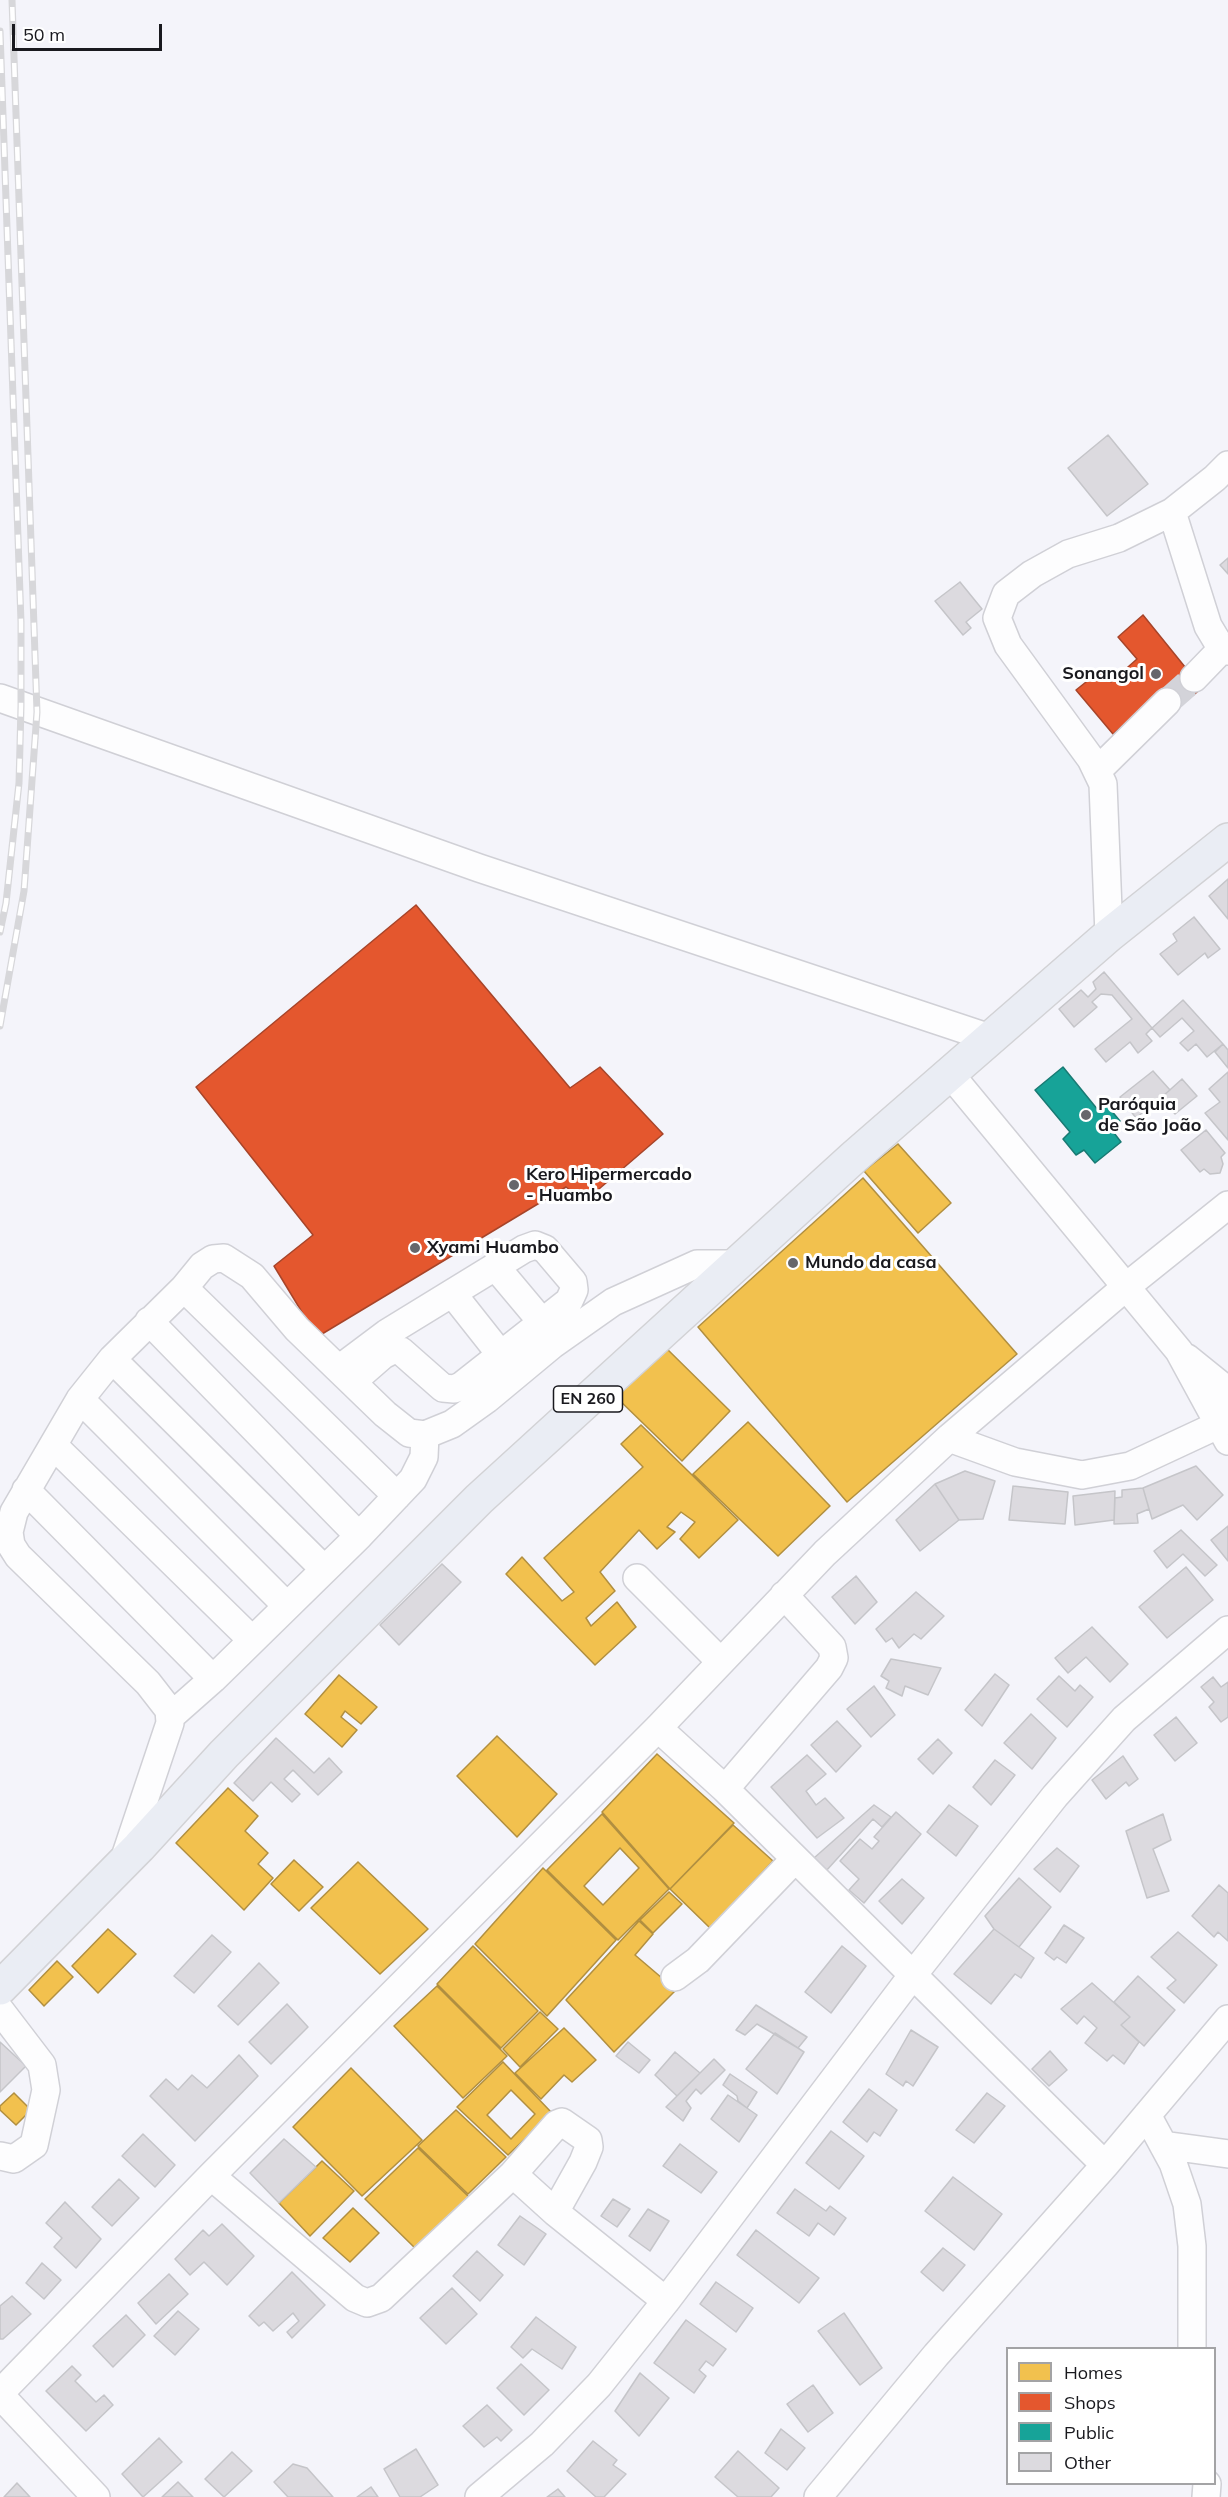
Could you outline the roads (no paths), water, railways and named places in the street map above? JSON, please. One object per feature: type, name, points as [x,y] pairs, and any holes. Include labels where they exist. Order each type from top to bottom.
[{"type":"main road","name":"EN 260","points":[[0,1988],[124,1863],[225,1754],[479,1499],[854,1157],[1109,935],[1223,841]]},
{"type":"street","points":[[1109,935],[1103,784],[1091,759],[1008,645],[997,618],[1006,594],[1032,574],[1068,554],[1119,538],[1172,512],[1228,465]]},
{"type":"street","points":[[1172,512],[1208,626],[1217,641],[1226,649],[1194,678]]},
{"type":"street","points":[[0,698],[479,868],[990,1038]]},
{"type":"street","points":[[1096,771],[1167,702]]},
{"type":"street","points":[[949,1438],[1015,1462],[1082,1475],[1130,1467],[1225,1427],[1179,1351],[950,1074]]},
{"type":"street","points":[[96,2497],[0,2394],[211,2176],[658,1728],[825,1553],[949,1438],[1127,1286],[1228,1205]]},
{"type":"street","points":[[535,1245],[545,1249],[573,1282],[574,1290],[568,1301],[454,1389],[443,1388],[401,1351],[393,1350],[346,1376],[387,1333],[530,1246],[535,1245]]},
{"type":"street","points":[[124,1863],[171,1723],[170,1710],[148,1683],[35,1574],[11,1545],[9,1532],[15,1512],[26,1490],[80,1399],[112,1359],[184,1288],[202,1266],[213,1259],[224,1258],[252,1276],[297,1329],[346,1376],[409,1433],[425,1435],[452,1424],[613,1302],[697,1263],[738,1264]]},
{"type":"street","points":[[495,1266],[542,1322]]},
{"type":"street","points":[[184,1288],[397,1496]]},
{"type":"street","points":[[452,1293],[501,1354]]},
{"type":"street","points":[[149,1322],[359,1536]]},
{"type":"street","points":[[1179,1351],[1228,1391]]},
{"type":"street","points":[[112,1359],[324,1569]]},
{"type":"street","points":[[80,1399],[286,1605]]},
{"type":"street","points":[[170,1717],[213,1679],[359,1536],[413,1479],[424,1457],[425,1435]]},
{"type":"street","points":[[54,1446],[252,1640]]},
{"type":"street","points":[[26,1490],[213,1679]]},
{"type":"street","points":[[637,1578],[721,1662]]},
{"type":"street","points":[[725,1789],[829,1668],[834,1658],[832,1647],[784,1595]]},
{"type":"street","points":[[479,2497],[542,2444],[598,2385],[666,2301],[912,1976],[1055,1796],[1124,1719],[1228,1630]]},
{"type":"street","points":[[658,1728],[725,1789],[1105,2165]]},
{"type":"street","points":[[675,1977],[698,1960],[795,1859]]},
{"type":"street","points":[[0,2010],[42,2065],[46,2090],[34,2145],[14,2159],[0,2156]]},
{"type":"street","points":[[818,2497],[936,2355],[1105,2165],[1228,2019]]},
{"type":"street","points":[[1147,2115],[1173,2163],[1187,2204],[1192,2246],[1192,2347]]},
{"type":"street","points":[[211,2176],[355,2298],[367,2303],[381,2298],[513,2174],[557,2124],[562,2122],[588,2140],[584,2162],[555,2212]]},
{"type":"street","points":[[1163,2145],[1228,2154]]},
{"type":"street","points":[[513,2174],[555,2212],[666,2301]]},
{"type":"tunnel","points":[[1167,702],[1194,678]]},
{"type":"railway","points":[[0,1026],[24,891],[37,712],[12,0]]},
{"type":"railway","points":[[0,31],[21,622],[19,783],[6,903],[0,932]]},
{"type":"place","name":"Sonangol","points":[[1156,674]]},
{"type":"place","name":"Paróquia de São João","points":[[1086,1115]]},
{"type":"place","name":"Kero Hipermercado - Huambo","points":[[514,1185]]},
{"type":"place","name":"Xyami Huambo","points":[[415,1248]]},
{"type":"place","name":"Mundo da casa","points":[[793,1263]]}]
